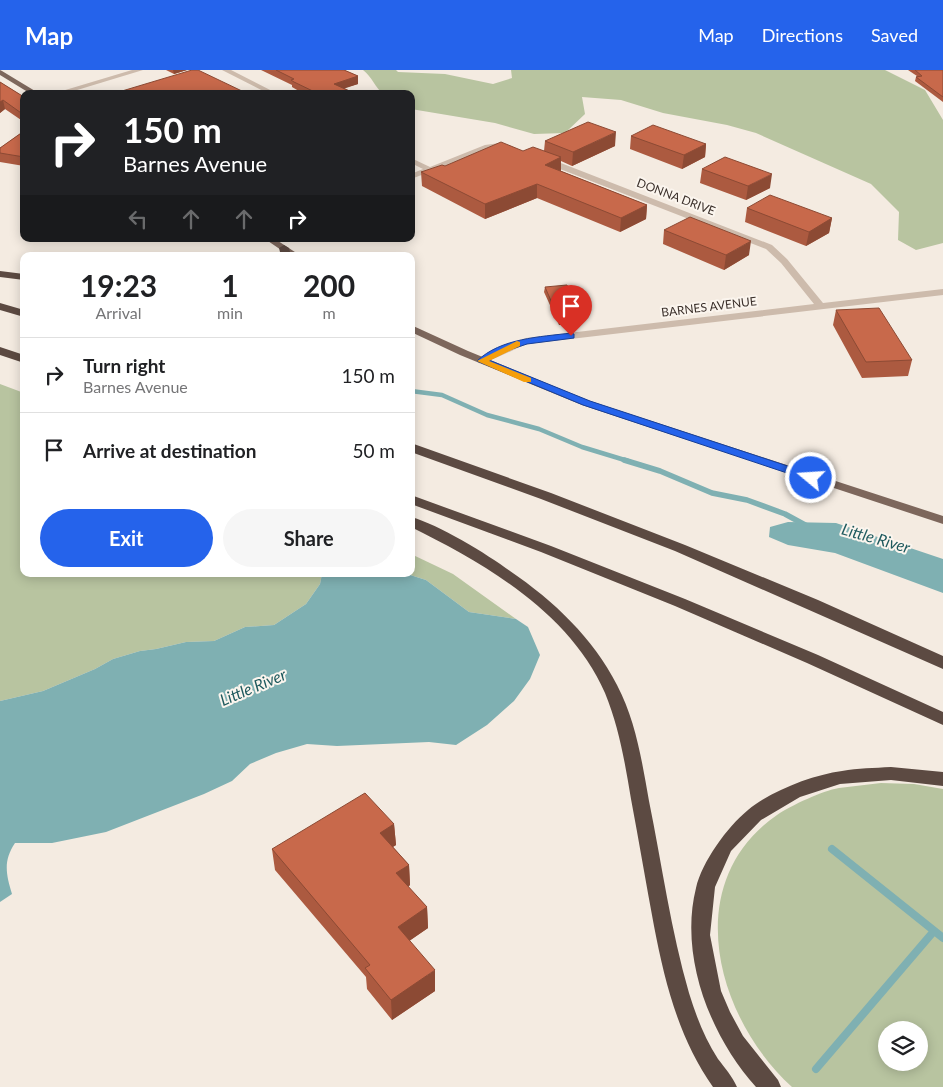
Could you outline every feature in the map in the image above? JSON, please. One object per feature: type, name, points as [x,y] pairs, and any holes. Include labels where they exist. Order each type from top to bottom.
[{"type":"highway","points":[[0,274],[20,276]]},
{"type":"highway","points":[[0,306],[20,313]]},
{"type":"highway","points":[[0,351],[20,358]]},
{"type":"highway","points":[[415,448],[570,505],[683,549],[818,606],[943,663]]},
{"type":"highway","points":[[415,500],[589,565],[704,611],[808,656],[943,719]]},
{"type":"highway","points":[[415,523],[481,558],[536,597],[577,638],[609,685],[618,706],[630,746],[669,954],[677,987],[694,1034],[711,1066],[726,1087]]},
{"type":"highway","points":[[770,1087],[750,1063],[728,1030],[713,996],[704,964],[700,940],[702,908],[708,882],[720,855],[735,833],[759,810],[786,793],[804,786],[844,776],[877,772],[906,773],[943,779]]},
{"type":"main road","points":[[0,72],[30,90]]},
{"type":"main road","points":[[273,242],[285,252]]},
{"type":"main road","points":[[415,330],[551,390],[640,422],[943,520]]},
{"type":"street","points":[[69,90],[140,70]]},
{"type":"street","points":[[225,70],[267,90]]},
{"type":"street","points":[[415,176],[500,145],[518,149]]},
{"type":"street","name":"DONNA DRIVE","points":[[533,155],[769,247],[784,261],[822,306]]},
{"type":"street","points":[[415,162],[431,170]]},
{"type":"street","name":"BARNES AVENUE","points":[[482,361],[506,348],[526,341],[943,292]]},
{"type":"green space","points":[[363,70],[396,70],[398,72],[445,74],[493,84],[512,78],[511,70],[885,70],[925,90],[943,120],[943,243],[916,250],[898,240],[899,212],[871,184],[756,133],[727,125],[663,113],[621,100],[582,97],[585,114],[565,133],[534,134],[495,123],[415,110],[415,90],[380,90]]},
{"type":"green space","points":[[0,384],[20,392],[20,577],[321,577],[320,584],[306,604],[274,625],[245,627],[214,641],[186,642],[140,651],[113,659],[95,669],[43,691],[0,701]]},
{"type":"green space","points":[[415,556],[453,574],[516,619],[469,612],[426,580],[415,577]]},
{"type":"green space","points":[[881,783],[914,784],[943,789],[943,1087],[792,1087],[766,1058],[744,1025],[728,989],[719,951],[719,913],[727,876],[746,843],[777,815],[824,792],[839,788]]},
{"type":"water","name":"Little River","points":[[788,522],[836,523],[943,559],[943,593],[835,553],[788,545],[769,537],[770,527]]},
{"type":"water","name":"Little River","points":[[321,577],[415,577],[426,580],[469,612],[516,619],[528,627],[540,655],[530,679],[514,701],[487,725],[456,745],[429,742],[337,746],[307,744],[276,753],[250,764],[232,781],[204,794],[106,832],[52,843],[15,843],[7,862],[8,880],[12,894],[0,902],[0,701],[43,691],[95,669],[113,659],[140,651],[186,642],[214,641],[245,627],[274,625],[306,604],[320,584]]},
{"type":"building","points":[[192,70],[198,70],[240,90],[125,90]]},
{"type":"building","points":[[276,70],[344,70],[358,76],[334,84],[347,90],[311,90],[291,80],[294,79]]},
{"type":"building","points":[[915,70],[943,70],[943,97],[916,77],[922,76]]},
{"type":"building","points":[[0,82],[20,94],[20,112],[3,100],[0,102]]},
{"type":"building","points":[[588,122],[616,132],[573,152],[545,141]]},
{"type":"building","points":[[653,125],[706,144],[684,155],[631,136]]},
{"type":"building","points":[[20,134],[20,156],[0,153],[0,148]]},
{"type":"building","points":[[501,142],[523,151],[533,147],[561,157],[545,165],[647,205],[621,218],[537,184],[485,204],[421,172],[442,165],[445,166]]},
{"type":"building","points":[[725,157],[772,174],[748,186],[702,169]]},
{"type":"building","points":[[770,195],[832,218],[809,232],[747,208]]},
{"type":"building","points":[[690,217],[751,241],[726,255],[664,230]]},
{"type":"building","points":[[567,285],[569,290],[571,289],[584,316],[559,319],[545,287]]},
{"type":"building","points":[[879,308],[912,360],[866,362],[836,310]]},
{"type":"building","points":[[365,793],[394,824],[380,833],[409,865],[396,873],[427,907],[398,927],[435,970],[391,1000],[365,968],[370,965],[272,849]]},
{"type":"waterway","points":[[415,392],[442,395],[487,415],[539,429],[582,447],[628,461]]},
{"type":"waterway","points":[[624,460],[660,471],[712,493],[747,500],[785,514],[807,526]]},
{"type":"waterway","points":[[832,849],[943,938]]},
{"type":"waterway","points":[[816,1069],[934,931]]},
{"type":"slow traffic","points":[[517,344],[482,361],[528,380]]},
{"type":"route","points":[[571,336],[526,341],[506,348],[482,361],[586,403],[811,478]]}]
